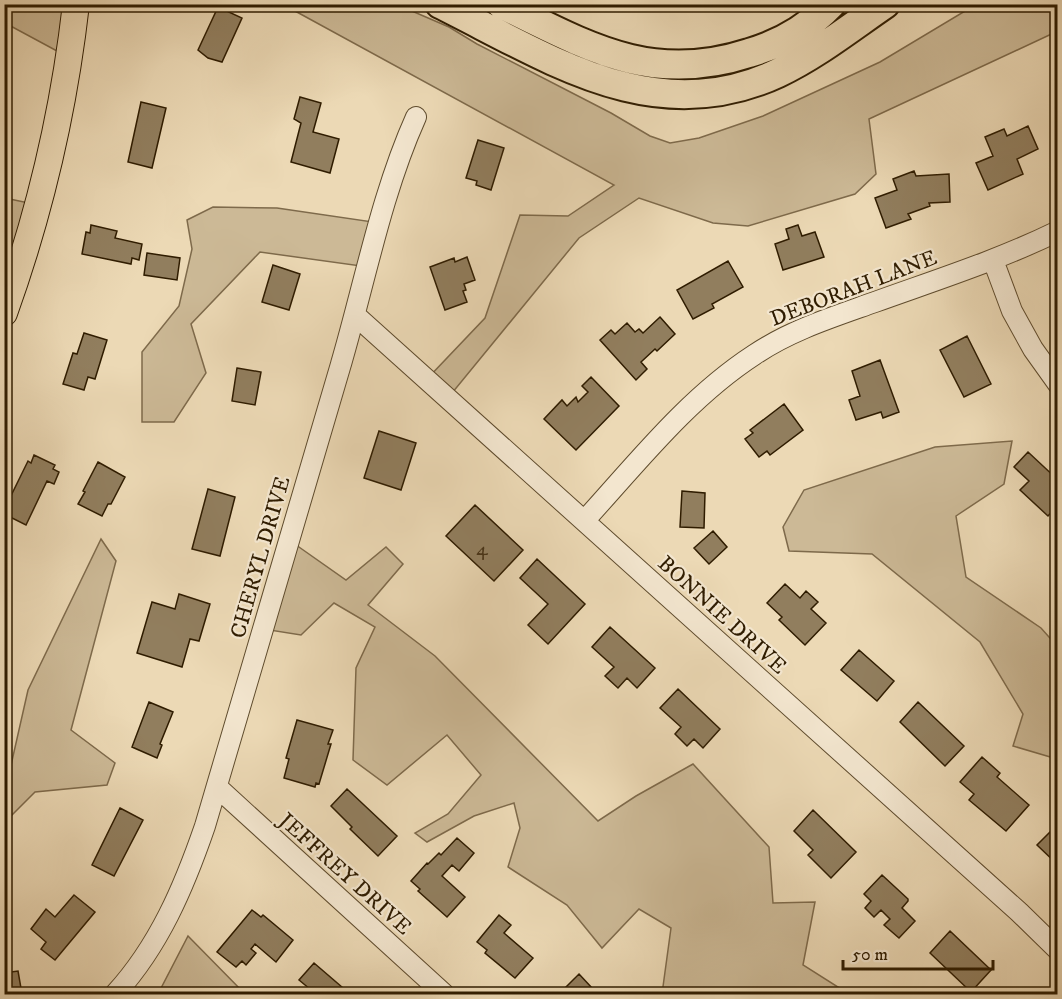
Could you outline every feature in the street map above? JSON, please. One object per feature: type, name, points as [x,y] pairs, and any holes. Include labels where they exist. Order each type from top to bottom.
[{"type":"highway","points":[[440,4],[593,78],[635,90],[679,94],[724,90],[765,78],[807,57],[885,4]]},
{"type":"highway","points":[[501,4],[574,40],[609,54],[638,62],[678,66],[717,62],[760,50],[795,33],[831,4]]},
{"type":"main road","points":[[4,313],[33,228],[47,175],[63,98],[76,4]]},
{"type":"street","name":"CHERYL DRIVE","points":[[115,994],[153,944],[192,866],[355,315],[389,188],[401,150],[416,117]]},
{"type":"street","name":"DEBORAH LANE","points":[[585,520],[696,401],[727,374],[755,354],[820,321],[993,260],[1058,231]]},
{"type":"street","points":[[993,260],[1012,311],[1033,349],[1058,384]]},
{"type":"street","name":"BONNIE DRIVE","points":[[355,315],[585,520],[1058,950]]},
{"type":"street","name":"JEFFREY DRIVE","points":[[217,787],[444,994]]},
{"type":"shaded area","points":[[4,5],[75,5],[70,58],[5,23]]},
{"type":"shaded area","points":[[284,5],[398,5],[449,27],[650,136],[670,143],[699,138],[763,116],[880,62],[975,5],[1057,5],[1058,31],[869,119],[876,174],[855,194],[748,226],[713,223],[639,198],[579,238],[448,398],[427,379],[485,318],[520,215],[568,216],[614,185]]},
{"type":"shaded area","points":[[5,198],[43,206],[5,322]]},
{"type":"shaded area","points":[[213,207],[277,208],[380,223],[368,267],[260,252],[191,324],[206,373],[174,422],[142,422],[142,352],[179,306],[192,249],[187,220]]},
{"type":"shaded area","points":[[1012,441],[1004,484],[956,516],[966,577],[1041,628],[1057,646],[1057,759],[1013,746],[1023,714],[980,642],[872,554],[789,551],[783,527],[804,490],[935,447]]},
{"type":"shaded area","points":[[101,539],[116,561],[71,730],[115,763],[107,785],[35,792],[5,822],[5,778],[9,774],[28,690]]},
{"type":"shaded area","points":[[289,540],[346,580],[386,547],[403,564],[368,605],[435,656],[598,821],[636,796],[693,764],[769,847],[773,903],[815,902],[803,965],[849,994],[662,994],[671,928],[639,909],[602,948],[567,905],[508,867],[520,828],[514,803],[474,816],[427,842],[415,833],[448,814],[481,775],[447,735],[387,785],[353,760],[356,668],[375,627],[334,603],[301,635],[263,629]]},
{"type":"shaded area","points":[[188,936],[245,994],[158,994]]},
{"type":"building","points":[[218,7],[242,18],[222,62],[208,58],[198,50]]},
{"type":"building","points":[[300,97],[321,103],[313,132],[339,139],[330,173],[291,162],[301,123],[294,119]]},
{"type":"building","points":[[141,102],[166,108],[152,168],[128,162]]},
{"type":"building","points":[[1028,126],[1038,149],[1017,159],[1023,174],[988,190],[976,163],[993,156],[985,137],[1004,129],[1007,136]]},
{"type":"building","points":[[478,140],[504,148],[491,190],[476,185],[477,181],[466,178]]},
{"type":"building","points":[[914,171],[916,176],[949,174],[950,202],[929,203],[930,206],[908,214],[911,219],[886,228],[875,198],[897,190],[893,179]]},
{"type":"building","points":[[91,225],[117,231],[115,238],[142,244],[139,260],[132,258],[131,264],[82,254],[86,232],[90,233]]},
{"type":"building","points":[[798,225],[802,236],[815,232],[824,257],[783,270],[775,244],[789,239],[786,229]]},
{"type":"building","points":[[147,253],[180,258],[177,280],[144,275]]},
{"type":"building","points":[[467,257],[475,280],[464,284],[466,290],[463,291],[467,302],[445,310],[430,267],[454,258],[455,262]]},
{"type":"building","points":[[728,261],[743,287],[712,304],[714,308],[693,319],[677,290]]},
{"type":"building","points":[[273,265],[300,274],[289,310],[262,302]]},
{"type":"building","points":[[660,317],[675,334],[641,362],[647,369],[636,380],[600,340],[611,330],[615,334],[627,323],[635,332],[639,329],[643,333]]},
{"type":"building","points":[[84,333],[107,340],[95,379],[88,377],[84,390],[63,384],[73,353],[77,354]]},
{"type":"building","points":[[967,336],[991,384],[964,397],[940,350]]},
{"type":"building","points":[[880,360],[899,412],[883,418],[881,412],[856,420],[849,400],[860,396],[852,371]]},
{"type":"building","points":[[237,368],[261,372],[255,405],[232,401]]},
{"type":"building","points":[[591,377],[619,406],[576,450],[544,419],[562,400],[567,406],[576,397],[578,402],[588,392],[582,386]]},
{"type":"building","points":[[784,404],[803,430],[770,455],[767,451],[759,457],[745,439],[753,433],[750,430]]},
{"type":"building","points":[[379,431],[416,443],[401,490],[364,478]]},
{"type":"building","points":[[1028,452],[1058,480],[1058,505],[1048,516],[1020,490],[1029,481],[1014,467]]},
{"type":"building","points":[[34,455],[55,465],[53,469],[59,472],[54,484],[47,481],[26,525],[4,514],[4,510],[28,461],[31,463]]},
{"type":"building","points":[[98,462],[125,477],[102,516],[78,504]]},
{"type":"building","points":[[208,489],[235,497],[220,556],[192,549]]},
{"type":"building","points":[[682,491],[705,493],[704,528],[680,527]]},
{"type":"building","points":[[475,505],[523,550],[494,581],[446,536]]},
{"type":"building","points":[[713,531],[727,547],[709,564],[694,548]]},
{"type":"building","points":[[537,559],[585,604],[548,644],[528,625],[548,604],[520,578]]},
{"type":"building","points":[[785,584],[800,598],[806,591],[818,602],[811,609],[826,623],[805,645],[779,620],[782,617],[767,603]]},
{"type":"building","points":[[179,594],[210,604],[199,641],[190,639],[182,667],[137,653],[152,602],[175,609]]},
{"type":"building","points":[[610,627],[655,668],[637,688],[627,678],[618,688],[605,676],[614,667],[592,647]]},
{"type":"building","points":[[859,650],[894,681],[877,701],[841,670]]},
{"type":"building","points":[[678,689],[720,729],[703,748],[694,739],[687,746],[675,734],[681,727],[660,708]]},
{"type":"building","points":[[149,702],[173,712],[157,758],[132,747]]},
{"type":"building","points":[[918,702],[964,746],[945,766],[900,722]]},
{"type":"building","points":[[297,720],[333,730],[319,784],[316,783],[315,787],[284,778],[289,759],[286,758]]},
{"type":"building","points":[[982,757],[1000,773],[997,777],[1029,805],[1006,831],[969,800],[974,794],[960,782]]},
{"type":"building","points":[[347,789],[397,836],[378,856],[350,829],[352,827],[331,806]]},
{"type":"building","points":[[120,808],[143,820],[114,876],[92,865]]},
{"type":"building","points":[[813,810],[856,852],[831,878],[808,855],[813,850],[794,831]]},
{"type":"building","points":[[1058,824],[1058,865],[1037,845]]},
{"type":"building","points":[[457,838],[474,853],[459,871],[452,865],[442,876],[465,897],[447,917],[418,891],[420,889],[411,881],[427,863],[439,853],[441,855]]},
{"type":"building","points":[[882,875],[908,899],[902,908],[915,921],[899,938],[884,925],[890,919],[881,910],[874,917],[865,908],[871,901],[864,894]]},
{"type":"building","points":[[74,895],[95,912],[55,960],[41,949],[46,942],[31,929],[46,909],[55,917]]},
{"type":"building","points":[[252,910],[261,917],[263,915],[293,940],[276,962],[255,944],[251,949],[256,953],[246,965],[242,961],[236,967],[217,952]]},
{"type":"building","points":[[499,915],[511,925],[504,933],[533,958],[515,978],[485,953],[487,950],[477,942]]},
{"type":"building","points":[[950,931],[991,970],[971,992],[930,953]]},
{"type":"building","points":[[314,963],[350,994],[316,994],[299,980]]},
{"type":"building","points":[[18,971],[22,994],[4,994],[4,973]]},
{"type":"building","points":[[579,974],[592,988],[585,994],[559,994]]}]
